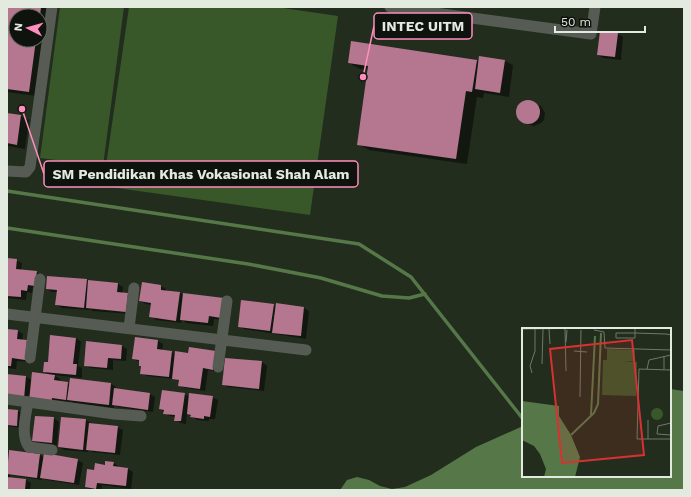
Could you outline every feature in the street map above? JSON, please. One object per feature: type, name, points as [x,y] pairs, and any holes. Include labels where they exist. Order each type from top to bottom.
[{"type":"street","points":[[7,171],[26,172],[30,167],[52,7]]},
{"type":"street","points":[[390,7],[591,34],[595,7]]},
{"type":"street","points":[[30,358],[40,279]]},
{"type":"street","points":[[129,328],[134,288]]},
{"type":"street","points":[[218,367],[227,301]]},
{"type":"street","points":[[7,314],[306,350]]},
{"type":"street","points":[[7,399],[114,414],[141,416]]},
{"type":"street","points":[[28,402],[25,427],[26,444],[29,447],[52,450]]},
{"type":"shaded area","points":[[60,7],[124,7],[103,166],[40,158]]},
{"type":"shaded area","points":[[129,7],[276,7],[338,16],[310,215],[103,186]]},
{"type":"shaded area","points":[[671,389],[684,391],[684,490],[340,490],[347,480],[357,477],[392,489],[405,487],[431,475],[476,447],[522,426],[522,477],[671,477]]},
{"type":"building","points":[[7,7],[41,7],[8,8],[8,48],[35,48],[29,92],[7,89]]},
{"type":"building","points":[[600,31],[618,33],[615,57],[597,55]]},
{"type":"building","points":[[351,41],[477,60],[472,92],[466,91],[456,159],[357,145],[368,66],[348,63]]},
{"type":"building","points":[[479,56],[505,60],[500,93],[475,89]]},
{"type":"building","points":[[528,100],[533,101],[539,107],[539,117],[533,123],[528,124],[523,123],[517,117],[516,112],[517,107],[523,101]]},
{"type":"building","points":[[7,113],[21,115],[17,145],[7,143]]},
{"type":"building","points":[[7,258],[17,259],[16,269],[37,271],[35,286],[28,285],[27,291],[21,290],[21,297],[7,296]]},
{"type":"building","points":[[47,276],[87,279],[84,308],[55,305],[57,290],[46,289]]},
{"type":"building","points":[[88,280],[118,283],[117,292],[128,293],[126,312],[86,308]]},
{"type":"building","points":[[142,282],[161,285],[161,290],[180,292],[176,321],[149,317],[151,303],[139,301]]},
{"type":"building","points":[[183,293],[224,298],[221,318],[209,316],[208,323],[180,320]]},
{"type":"building","points":[[241,300],[274,304],[270,331],[238,327]]},
{"type":"building","points":[[276,303],[304,307],[301,336],[272,333]]},
{"type":"building","points":[[7,329],[18,330],[17,339],[27,340],[25,360],[12,358],[11,366],[7,366]]},
{"type":"building","points":[[50,335],[76,338],[73,364],[77,364],[76,375],[43,372],[44,362],[48,362]]},
{"type":"building","points":[[135,337],[158,340],[157,349],[172,351],[169,377],[140,374],[141,366],[139,366],[139,360],[132,359]]},
{"type":"building","points":[[86,341],[122,345],[121,359],[108,358],[107,368],[84,366]]},
{"type":"building","points":[[189,347],[216,351],[213,370],[203,368],[200,389],[178,386],[179,380],[172,379],[175,351],[188,353]]},
{"type":"building","points":[[225,358],[262,361],[259,389],[222,385]]},
{"type":"building","points":[[32,372],[55,375],[54,380],[68,382],[66,400],[52,398],[51,404],[29,401]]},
{"type":"building","points":[[7,374],[26,376],[24,399],[7,397]]},
{"type":"building","points":[[70,378],[111,383],[109,405],[67,400]]},
{"type":"building","points":[[114,388],[150,393],[148,410],[112,405]]},
{"type":"building","points":[[162,390],[185,393],[181,421],[174,421],[175,415],[163,414],[164,410],[159,409]]},
{"type":"building","points":[[189,393],[213,396],[210,417],[204,416],[204,419],[190,417],[191,415],[187,414]]},
{"type":"building","points":[[7,409],[18,410],[17,426],[7,425]]},
{"type":"building","points":[[35,416],[54,417],[52,443],[32,441]]},
{"type":"building","points":[[61,417],[86,419],[83,450],[58,447]]},
{"type":"building","points":[[89,423],[118,426],[115,453],[86,450]]},
{"type":"building","points":[[9,450],[40,454],[37,478],[7,474]]},
{"type":"building","points":[[44,453],[78,459],[74,483],[40,478]]},
{"type":"building","points":[[105,461],[114,462],[113,466],[128,468],[126,486],[97,483],[96,489],[85,487],[87,469],[94,470],[95,463],[105,465]]},
{"type":"building","points":[[7,477],[26,479],[25,490],[7,490]]},
{"type":"waterway","points":[[7,191],[359,244],[411,277],[522,418]]},
{"type":"waterway","points":[[7,228],[248,264],[321,278],[382,296],[409,298],[425,294]]},
{"type":"place","name":"INTEC UITM","points":[[363,77]]},
{"type":"place","name":"SM Pendidikan Khas Vokasional Shah Alam","points":[[22,109]]}]
